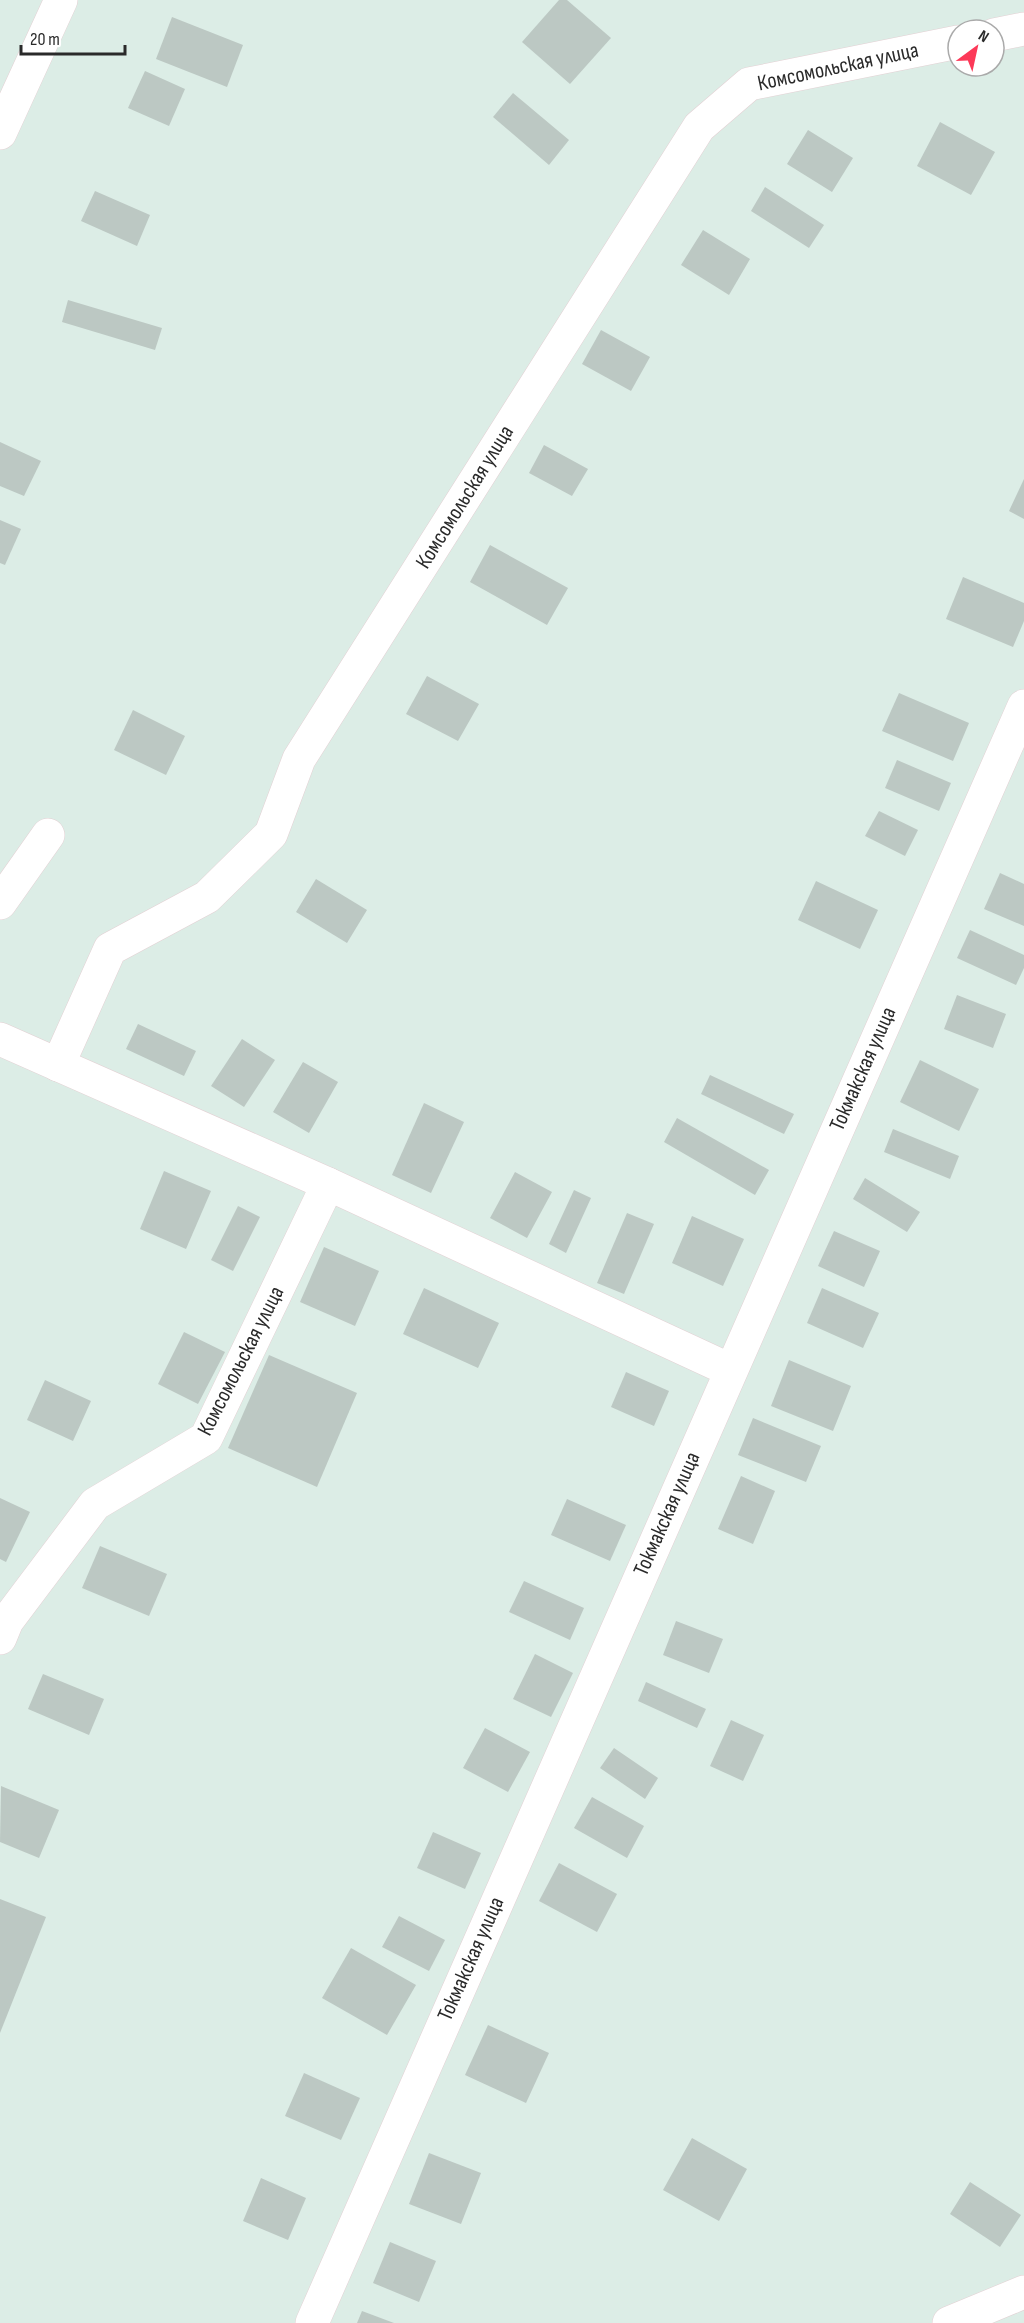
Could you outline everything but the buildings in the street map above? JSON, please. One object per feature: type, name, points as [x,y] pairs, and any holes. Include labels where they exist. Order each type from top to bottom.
[{"type":"street","points":[[0,133],[61,0]]},
{"type":"street","points":[[1006,33],[1024,29]]},
{"type":"street","name":"Комсомольская улица","points":[[58,1065],[110,948],[207,897],[271,834],[299,759],[699,126],[748,84],[946,44]]},
{"type":"street","name":"Токмакская улица","points":[[312,2323],[1024,706]]},
{"type":"street","points":[[0,903],[48,835]]},
{"type":"street","points":[[0,1039],[327,1184],[730,1370]]},
{"type":"street","name":"Комсомольская улица","points":[[0,1638],[7,1622],[95,1504],[206,1438],[327,1184]]},
{"type":"street","points":[[949,2323],[1024,2292]]}]
